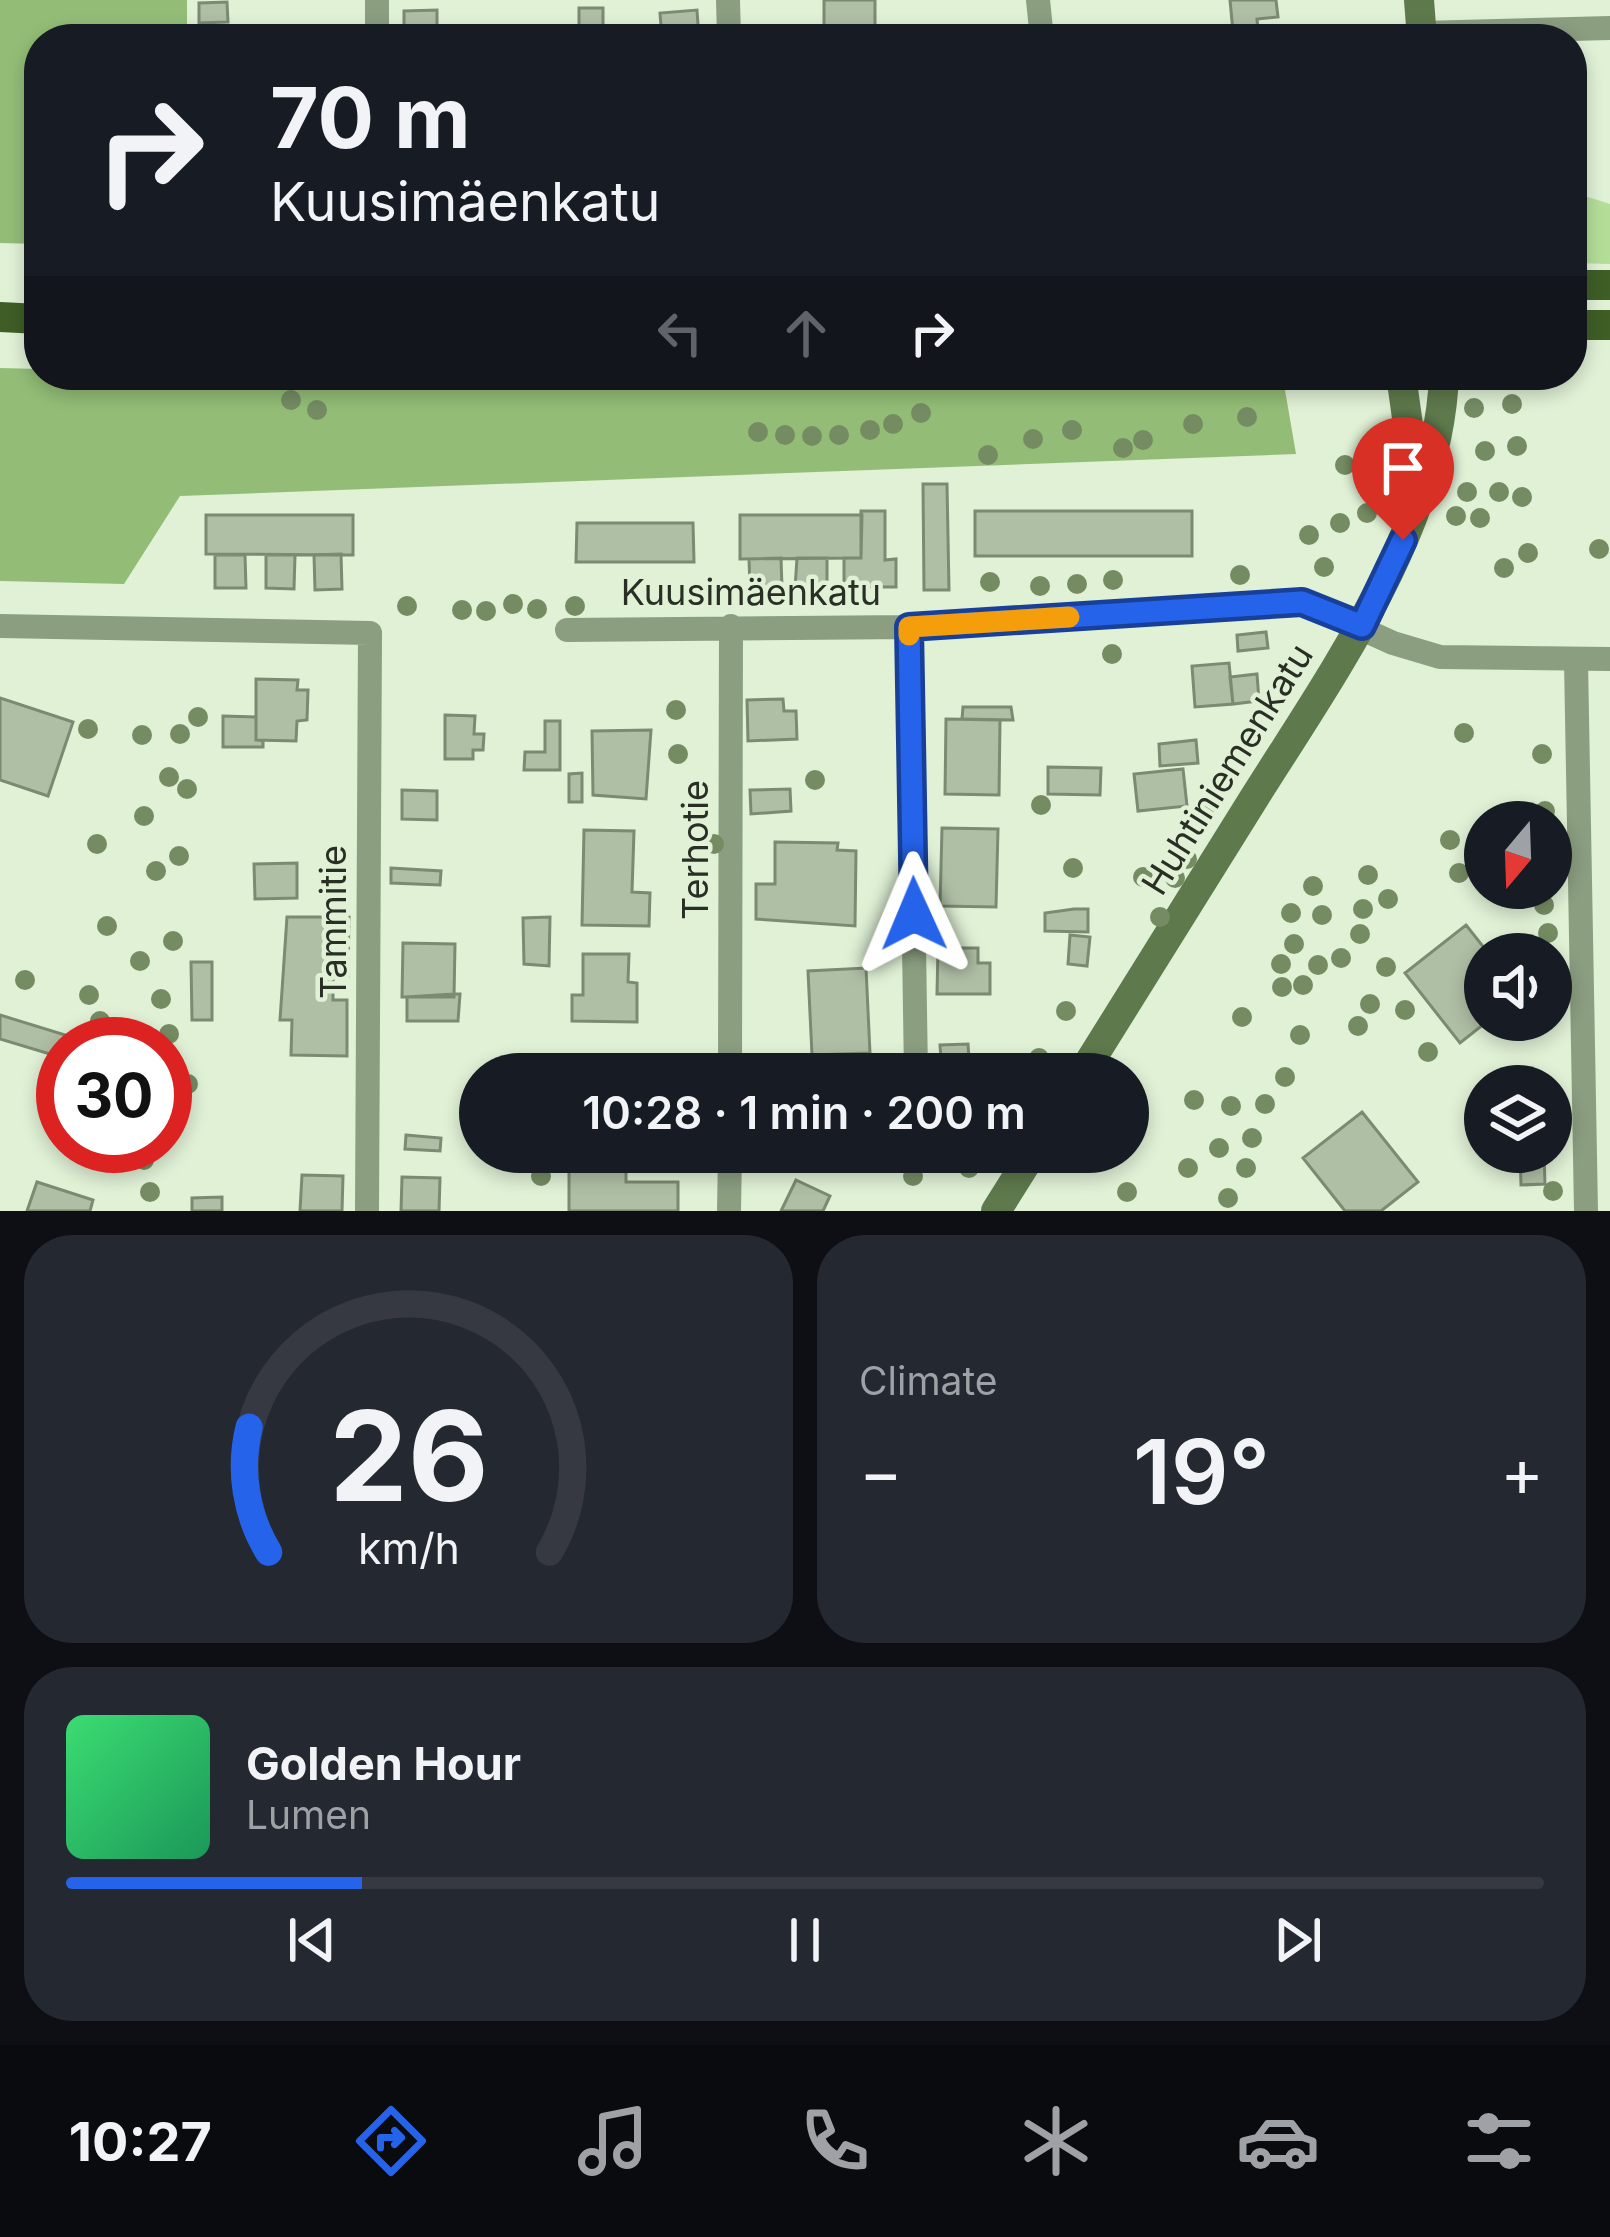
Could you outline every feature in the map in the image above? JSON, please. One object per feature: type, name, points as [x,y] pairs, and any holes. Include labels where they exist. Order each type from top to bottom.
[{"type":"street","name":"Huhtiniemenkatu","points":[[1403,390],[1416,495]]},
{"type":"street","name":"Huhtiniemenkatu","points":[[1095,1053],[1362,626],[1403,540],[1436,437],[1442,390]]},
{"type":"street","name":"Kuusimäenkatu","points":[[567,630],[909,627],[1302,602],[1393,643],[1440,656],[1610,659]]},
{"type":"street","name":"Tammitie","points":[[0,626],[370,633],[367,1211]]},
{"type":"street","name":"Terhotie","points":[[730,1053],[731,626]]},
{"type":"street","points":[[909,627],[916,1053]]},
{"type":"street","points":[[1576,661],[1586,1211]]},
{"type":"street","points":[[730,1173],[730,1211]]},
{"type":"street","points":[[996,1211],[1020,1173]]},
{"type":"green space","points":[[0,0],[187,0],[187,24],[24,24],[24,244],[0,243]]},
{"type":"green space","points":[[1587,197],[1610,204],[1610,264],[1587,263]]},
{"type":"green space","points":[[0,368],[24,369],[24,390],[1285,390],[1296,454],[180,496],[124,584],[0,581]]},
{"type":"building","points":[[824,0],[875,0],[875,24],[824,24]]},
{"type":"building","points":[[1230,0],[1276,0],[1278,17],[1257,19],[1258,24],[1232,24]]},
{"type":"building","points":[[227,2],[228,22],[199,23],[199,3]]},
{"type":"building","points":[[579,8],[603,8],[603,24],[579,24]]},
{"type":"building","points":[[437,10],[437,24],[404,24],[404,11]]},
{"type":"building","points":[[697,10],[698,24],[661,24],[660,13]]},
{"type":"building","points":[[923,484],[947,484],[949,590],[924,590]]},
{"type":"building","points":[[861,511],[885,511],[885,560],[896,559],[896,587],[844,587],[844,558],[861,558]]},
{"type":"building","points":[[975,511],[1192,511],[1192,556],[975,556]]},
{"type":"building","points":[[206,515],[353,515],[353,555],[206,554]]},
{"type":"building","points":[[740,515],[862,515],[861,558],[740,559]]},
{"type":"building","points":[[577,523],[693,523],[694,562],[576,562]]},
{"type":"building","points":[[341,554],[342,589],[315,590],[314,555]]},
{"type":"building","points":[[215,555],[245,555],[246,588],[215,588]]},
{"type":"building","points":[[266,555],[295,555],[294,589],[266,588]]},
{"type":"building","points":[[781,558],[782,588],[750,589],[749,559]]},
{"type":"building","points":[[797,558],[827,558],[827,588],[795,589]]},
{"type":"building","points":[[1266,632],[1268,648],[1238,651],[1237,635]]},
{"type":"building","points":[[1229,663],[1233,704],[1195,707],[1192,666]]},
{"type":"building","points":[[1257,674],[1259,701],[1233,704],[1230,677]]},
{"type":"building","points":[[256,679],[298,680],[297,690],[308,690],[307,720],[297,721],[296,741],[256,740]]},
{"type":"building","points":[[0,698],[73,722],[48,796],[0,780]]},
{"type":"building","points":[[783,699],[784,711],[796,711],[797,739],[748,741],[747,700]]},
{"type":"building","points":[[963,707],[1011,707],[1013,720],[962,719]]},
{"type":"building","points":[[445,715],[475,716],[474,734],[484,734],[483,750],[473,750],[473,759],[445,759]]},
{"type":"building","points":[[223,716],[256,717],[256,740],[263,741],[263,747],[223,747]]},
{"type":"building","points":[[946,719],[1000,720],[999,795],[945,794]]},
{"type":"building","points":[[545,721],[560,721],[560,770],[524,770],[525,752],[545,752]]},
{"type":"building","points":[[651,730],[646,799],[593,795],[592,731]]},
{"type":"building","points":[[1196,740],[1198,763],[1160,766],[1159,744]]},
{"type":"building","points":[[1048,767],[1101,768],[1100,795],[1048,794]]},
{"type":"building","points":[[1183,769],[1187,806],[1138,811],[1134,774]]},
{"type":"building","points":[[582,773],[582,802],[569,802],[569,774]]},
{"type":"building","points":[[790,789],[791,811],[751,814],[750,790]]},
{"type":"building","points":[[402,790],[437,791],[437,820],[402,819]]},
{"type":"building","points":[[942,828],[998,829],[996,907],[940,906]]},
{"type":"building","points":[[584,830],[634,831],[632,892],[650,893],[649,926],[582,925]]},
{"type":"building","points":[[775,842],[838,843],[837,850],[856,851],[855,926],[756,919],[756,884],[775,884]]},
{"type":"building","points":[[297,863],[297,898],[255,899],[254,864]]},
{"type":"building","points":[[391,868],[441,871],[440,885],[391,883]]},
{"type":"building","points":[[1088,909],[1088,932],[1045,931],[1045,913]]},
{"type":"building","points":[[287,917],[349,917],[348,976],[333,976],[333,1000],[347,1000],[347,1056],[291,1055],[292,1020],[280,1020]]},
{"type":"building","points":[[550,917],[549,966],[524,964],[523,918]]},
{"type":"building","points":[[1466,925],[1472,933],[1464,933],[1464,1040],[1460,1043],[1405,973]]},
{"type":"building","points":[[1070,935],[1090,937],[1087,966],[1068,964]]},
{"type":"building","points":[[403,943],[455,944],[454,997],[402,997]]},
{"type":"building","points":[[938,948],[978,948],[978,963],[990,963],[990,994],[937,994]]},
{"type":"building","points":[[583,954],[629,954],[628,982],[637,983],[637,1022],[572,1021],[572,995],[583,995]]},
{"type":"building","points":[[191,962],[212,962],[212,1020],[192,1017]]},
{"type":"building","points":[[866,968],[870,1053],[812,1053],[808,971]]},
{"type":"building","points":[[460,994],[458,1021],[407,1021],[407,997]]},
{"type":"building","points":[[0,1015],[36,1026],[36,1050],[0,1039]]},
{"type":"building","points":[[968,1044],[969,1053],[941,1053],[940,1045]]},
{"type":"building","points":[[1362,1112],[1418,1182],[1381,1211],[1345,1211],[1303,1158]]},
{"type":"building","points":[[406,1135],[441,1138],[440,1151],[405,1149]]},
{"type":"building","points":[[569,1173],[626,1173],[626,1182],[678,1182],[678,1211],[569,1211]]},
{"type":"building","points":[[1521,1173],[1545,1173],[1545,1184],[1521,1185]]},
{"type":"building","points":[[302,1175],[343,1176],[342,1211],[300,1211]]},
{"type":"building","points":[[402,1177],[440,1178],[439,1211],[401,1211]]},
{"type":"building","points":[[796,1180],[830,1196],[823,1211],[781,1211]]},
{"type":"building","points":[[37,1182],[93,1200],[90,1211],[27,1211]]},
{"type":"building","points":[[222,1197],[222,1211],[192,1211],[192,1198]]},
{"type":"slow traffic","points":[[909,635],[909,627],[1069,617]]},
{"type":"route","points":[[914,914],[909,627],[1302,602],[1362,626],[1403,540]]}]
